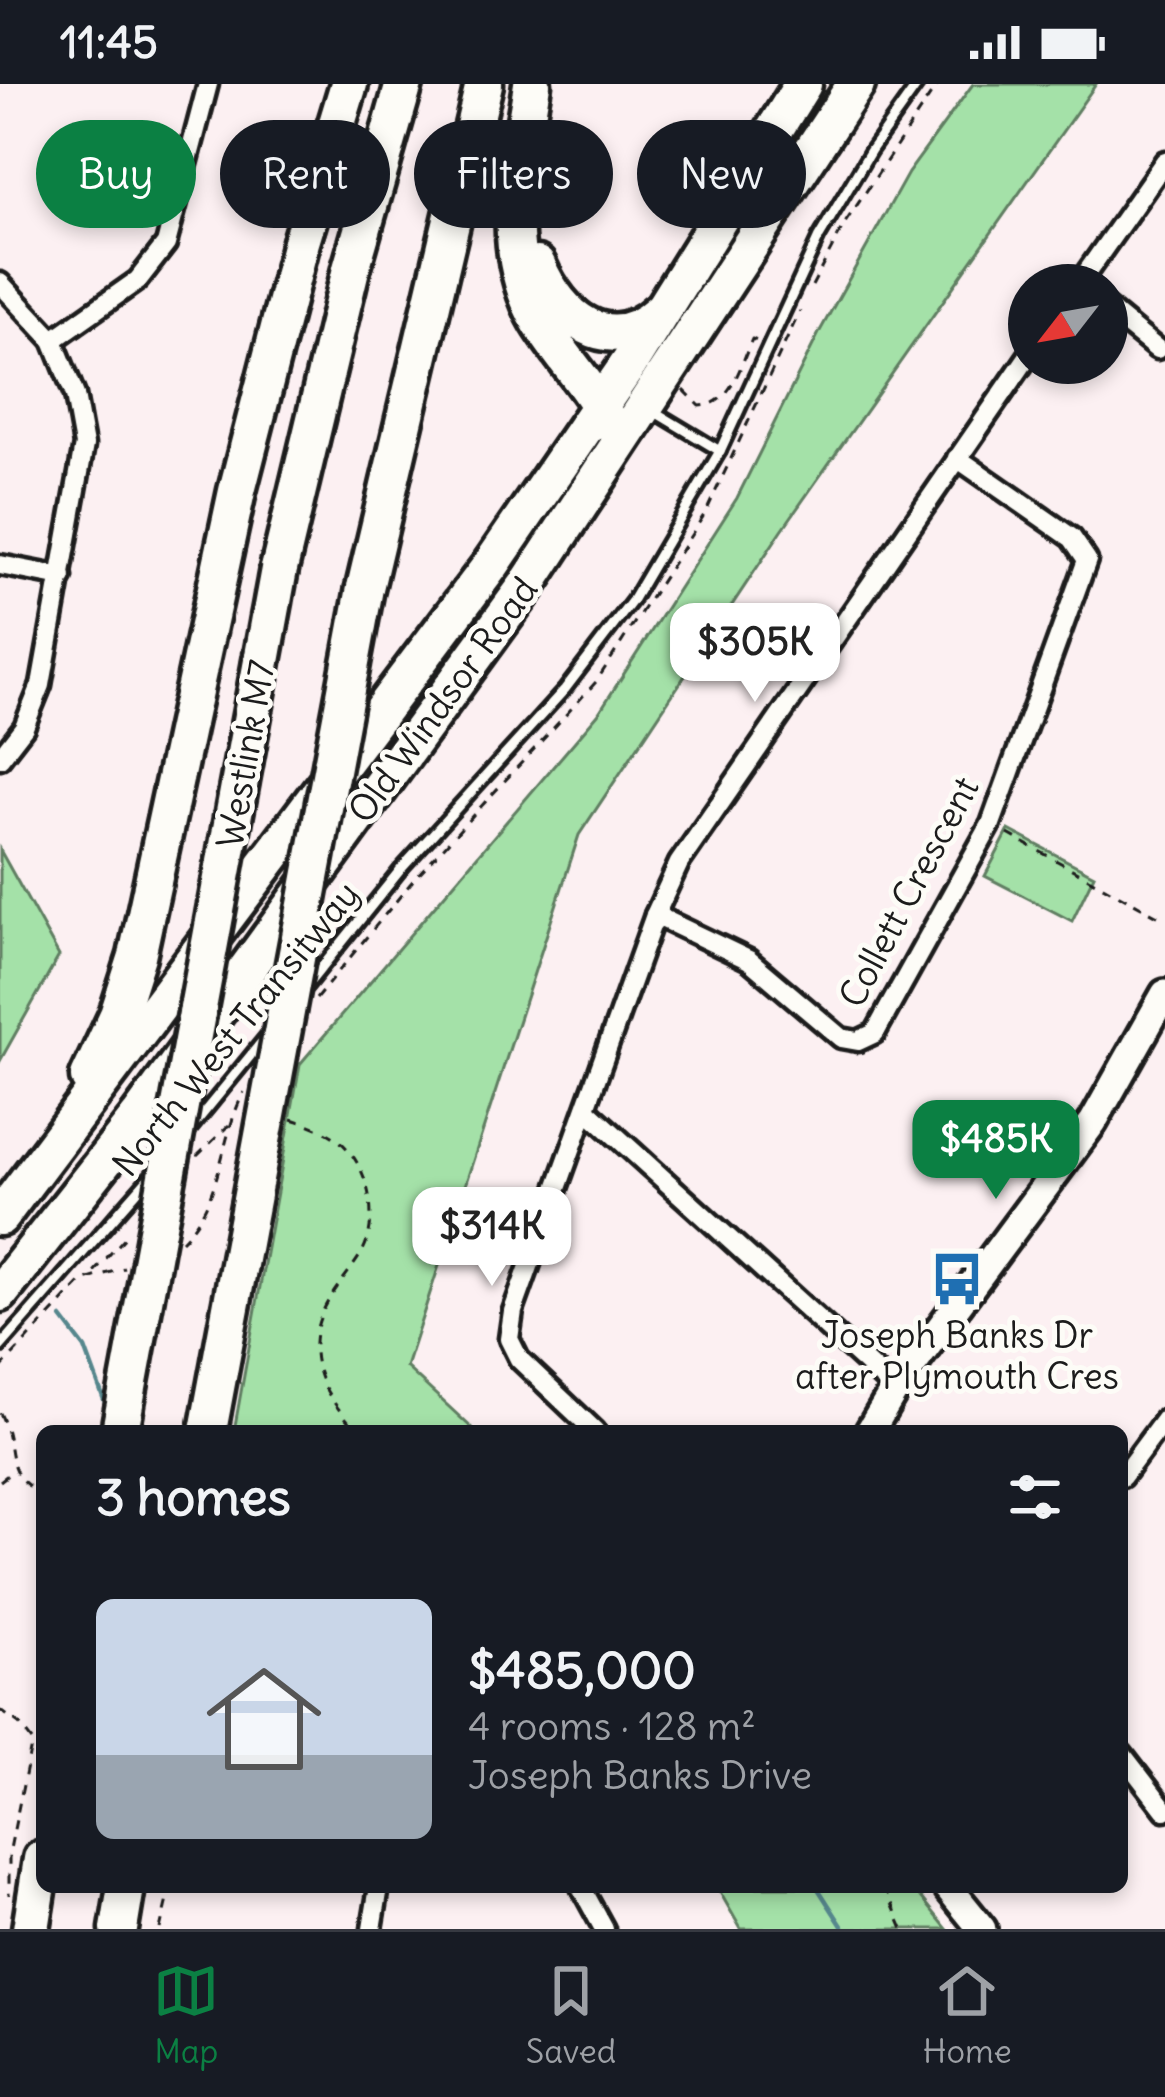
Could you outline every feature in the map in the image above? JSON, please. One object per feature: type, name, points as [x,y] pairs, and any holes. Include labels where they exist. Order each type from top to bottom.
[{"type":"highway","points":[[8,1208],[96,1064],[137,956],[237,491],[302,242],[350,84]]},
{"type":"highway","name":"Westlink M7","points":[[121,1425],[279,569],[351,269],[404,84]]},
{"type":"highway","points":[[209,1425],[365,587],[484,84]]},
{"type":"highway","points":[[533,84],[524,203],[528,239],[550,292],[577,320],[617,333],[641,329],[662,309]]},
{"type":"highway","points":[[533,84],[512,214],[516,260],[542,325],[625,396]]},
{"type":"highway","name":"Old Windsor Road","points":[[0,1293],[140,1118],[593,487],[662,309],[803,84]]},
{"type":"highway","name":"Old Windsor Road","points":[[8,1208],[856,84]]},
{"type":"highway","points":[[20,1916],[36,1874]]},
{"type":"highway","points":[[119,1929],[125,1893]]},
{"type":"street","points":[[53,340],[138,280],[166,244],[208,84]]},
{"type":"street","points":[[1093,264],[1165,161]]},
{"type":"street","points":[[0,283],[53,340],[75,394],[84,445],[41,685],[24,727],[0,758]]},
{"type":"street","points":[[1128,325],[1157,349]]},
{"type":"street","points":[[589,1425],[519,1359],[509,1339],[512,1311],[655,914],[679,863],[1009,384]]},
{"type":"street","name":"Collett Crescent","points":[[655,914],[749,960],[841,1038],[858,1041],[875,1033],[991,824],[1087,560],[1072,538],[957,458]]},
{"type":"street","points":[[0,565],[62,577]]},
{"type":"street","points":[[874,1425],[895,1389],[1094,1122],[1165,994]]},
{"type":"street","points":[[587,1109],[895,1389]]},
{"type":"street","points":[[1128,1469],[1165,1419]]},
{"type":"street","points":[[1128,1762],[1165,1810]]},
{"type":"street","points":[[372,1929],[378,1893]]},
{"type":"street","points":[[583,1893],[604,1929]]},
{"type":"street","points":[[953,1893],[982,1929]]},
{"type":"lane","name":"North West Transitway","points":[[0,1347],[199,1120],[401,869],[566,689],[644,583],[720,451],[819,237],[871,150],[918,84]]},
{"type":"lane","points":[[625,396],[720,451]]},
{"type":"path","points":[[691,393],[700,406],[720,400],[752,339]]},
{"type":"path","points":[[991,824],[1165,920]]},
{"type":"path","points":[[288,1117],[338,1138],[359,1168],[369,1196],[372,1226],[363,1251],[319,1316],[314,1345],[319,1378],[353,1425]]},
{"type":"path","points":[[0,1413],[10,1473],[36,1490]]},
{"type":"path","points":[[0,1481],[10,1473]]},
{"type":"path","points":[[0,1710],[20,1724],[32,1741],[9,1854],[20,1916]]},
{"type":"path","points":[[160,1929],[169,1893]]},
{"type":"path","points":[[888,1893],[903,1929]]},
{"type":"green space","points":[[973,84],[1096,84],[782,530],[579,835],[406,1367],[469,1425],[235,1425],[300,1064],[598,714],[737,498],[820,331],[908,173]]},
{"type":"green space","points":[[1009,830],[1094,875],[1072,921],[985,876]]},
{"type":"green space","points":[[0,850],[59,956],[0,1061]]},
{"type":"green space","points":[[720,1893],[918,1893],[947,1929],[741,1929]]},
{"type":"waterway","points":[[62,1318],[85,1348],[107,1408]]},
{"type":"waterway","points":[[821,1893],[844,1929]]},
{"type":"place","name":"Joseph Banks Dr after Plymouth Cres","points":[[957,1279]]}]
